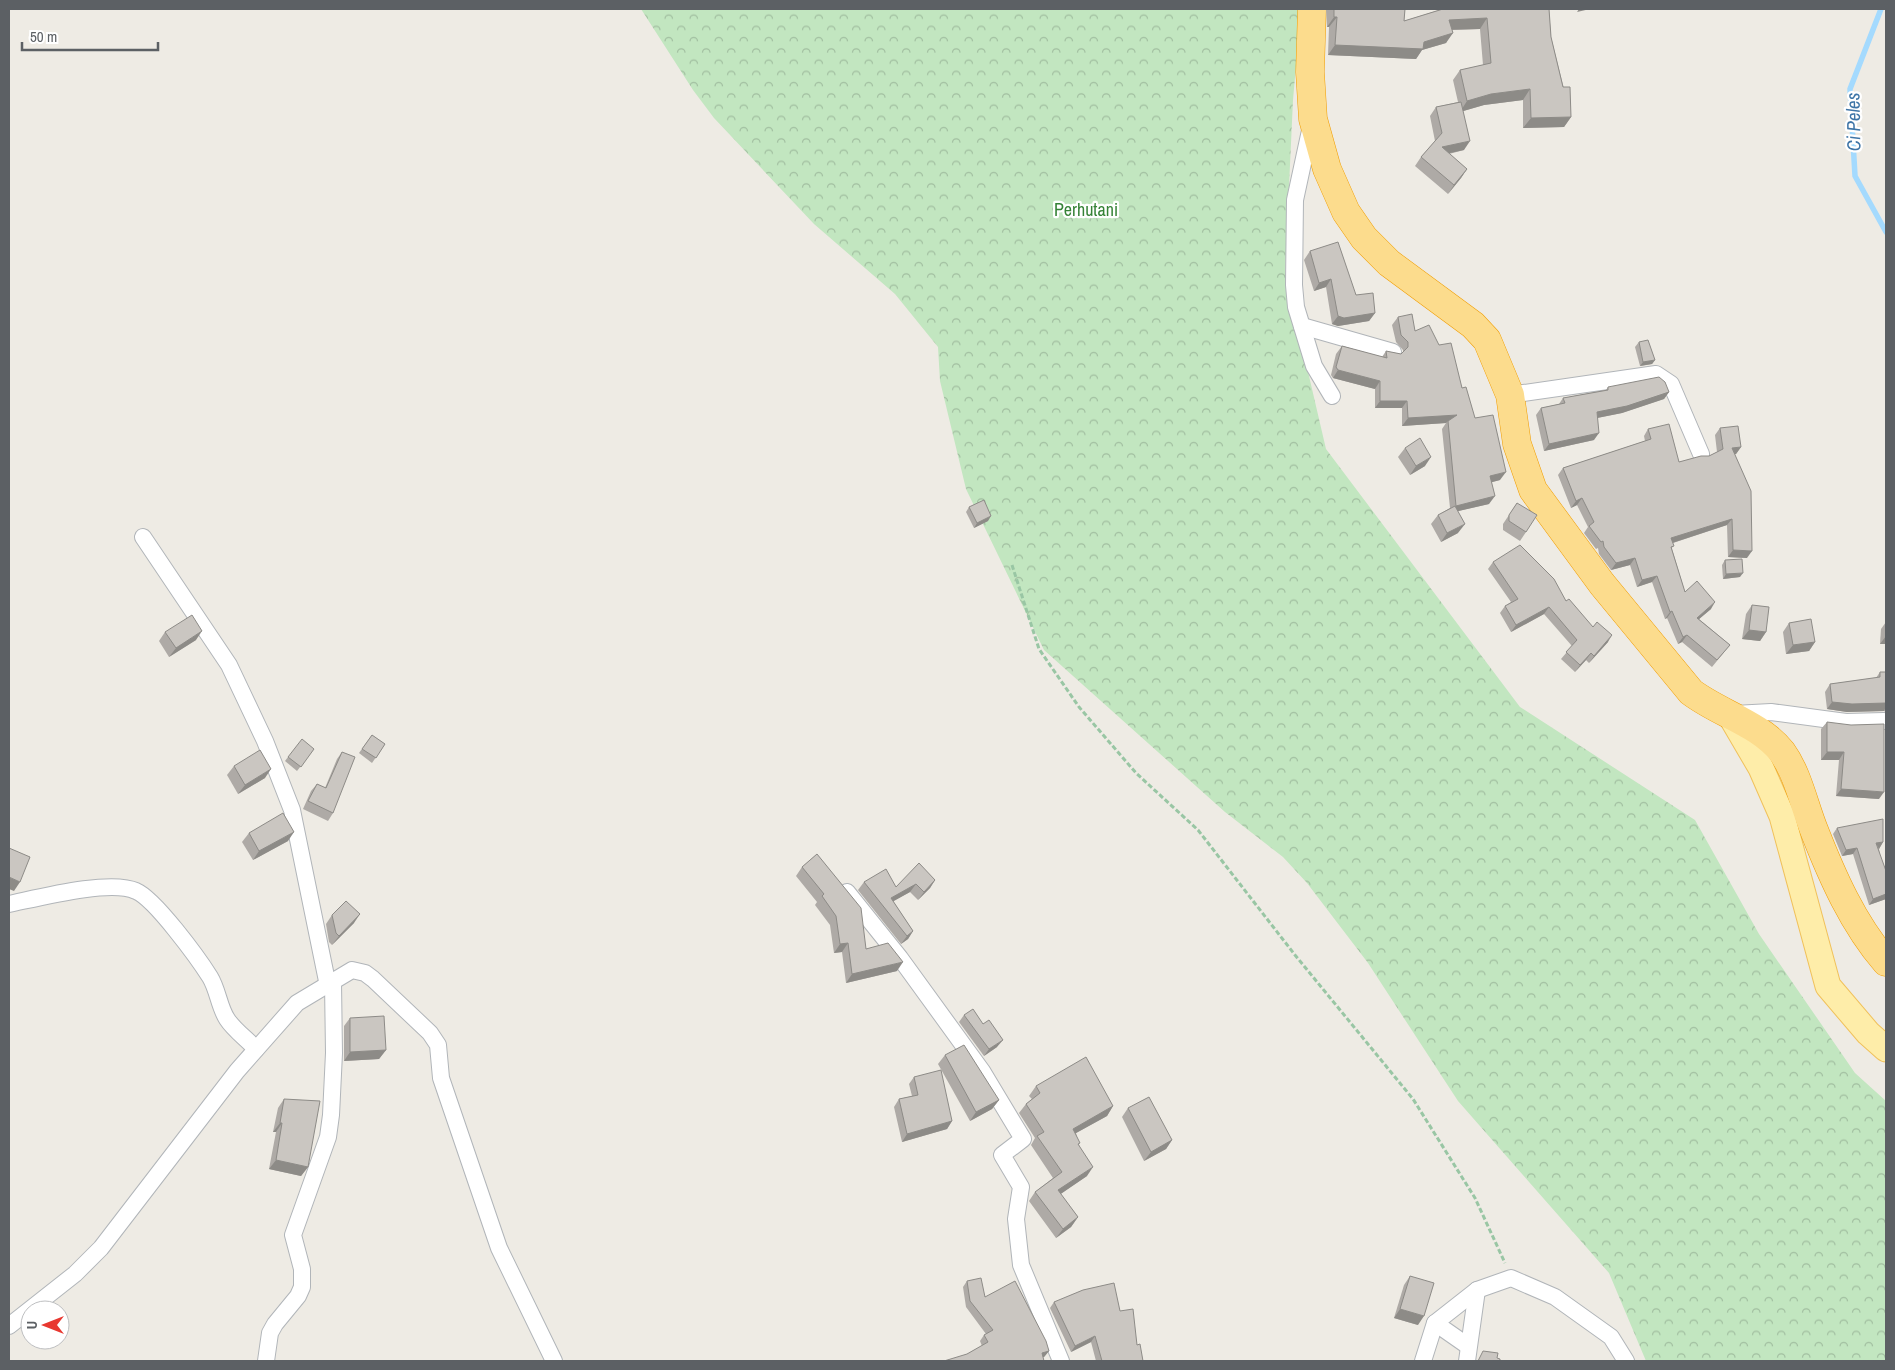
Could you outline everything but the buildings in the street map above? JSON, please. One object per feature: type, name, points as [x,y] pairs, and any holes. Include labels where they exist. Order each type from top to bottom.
[{"type":"highway","points":[[1312,9],[1310,72],[1313,119],[1327,169],[1346,212],[1364,238],[1389,263],[1473,325],[1487,340],[1510,394],[1517,444],[1533,490],[1553,519],[1691,692],[1706,704],[1730,714],[1759,731],[1782,753],[1796,780],[1839,889],[1869,942],[1886,962]]},
{"type":"main road","points":[[1730,714],[1761,768],[1782,816],[1828,986],[1868,1033],[1886,1049]]},
{"type":"street","points":[[1313,119],[1295,200],[1294,285],[1296,307],[1314,366],[1332,396]]},
{"type":"street","points":[[1302,326],[1393,352]]},
{"type":"street","points":[[1510,394],[1656,374],[1671,384],[1701,454]]},
{"type":"street","points":[[142,537],[230,665],[265,741],[292,810],[330,984],[334,1053],[328,1137],[293,1235],[302,1268],[302,1287],[298,1296],[270,1333],[266,1361]]},
{"type":"street","points":[[1730,714],[1772,712],[1846,722],[1884,720]]},
{"type":"street","points":[[839,883],[900,958],[982,1071],[1023,1139],[1002,1155],[1021,1187],[1016,1219],[1021,1265],[1061,1361]]},
{"type":"street","points":[[9,904],[62,892],[105,888],[136,891],[160,911],[188,946],[211,979],[227,1019],[256,1049]]},
{"type":"street","points":[[9,1326],[75,1274],[101,1248],[256,1049],[301,999],[352,970],[365,973],[401,1003],[434,1039],[440,1052],[441,1078],[499,1248],[554,1361]]},
{"type":"street","points":[[1423,1361],[1435,1323],[1476,1290],[1511,1278],[1555,1297],[1611,1337],[1626,1361]]},
{"type":"street","points":[[1467,1353],[1476,1290]]},
{"type":"street","points":[[1435,1323],[1467,1353]]},
{"type":"path","points":[[1012,565],[1039,649],[1079,707],[1136,773],[1198,830],[1295,955],[1413,1099],[1475,1198],[1511,1278]]},
{"type":"green space","name":"Perhutani","points":[[641,9],[1301,9],[1293,100],[1285,273],[1326,449],[1520,707],[1695,820],[1759,934],[1855,1073],[1886,1101],[1886,1361],[1646,1361],[1609,1273],[1458,1101],[1368,963],[1307,883],[1283,857],[1225,812],[1044,650],[966,489],[940,381],[938,347],[895,294],[814,224],[714,118],[693,90]]},
{"type":"waterway","name":"Ci Peles","points":[[1881,9],[1850,89],[1855,176],[1886,232]]}]
